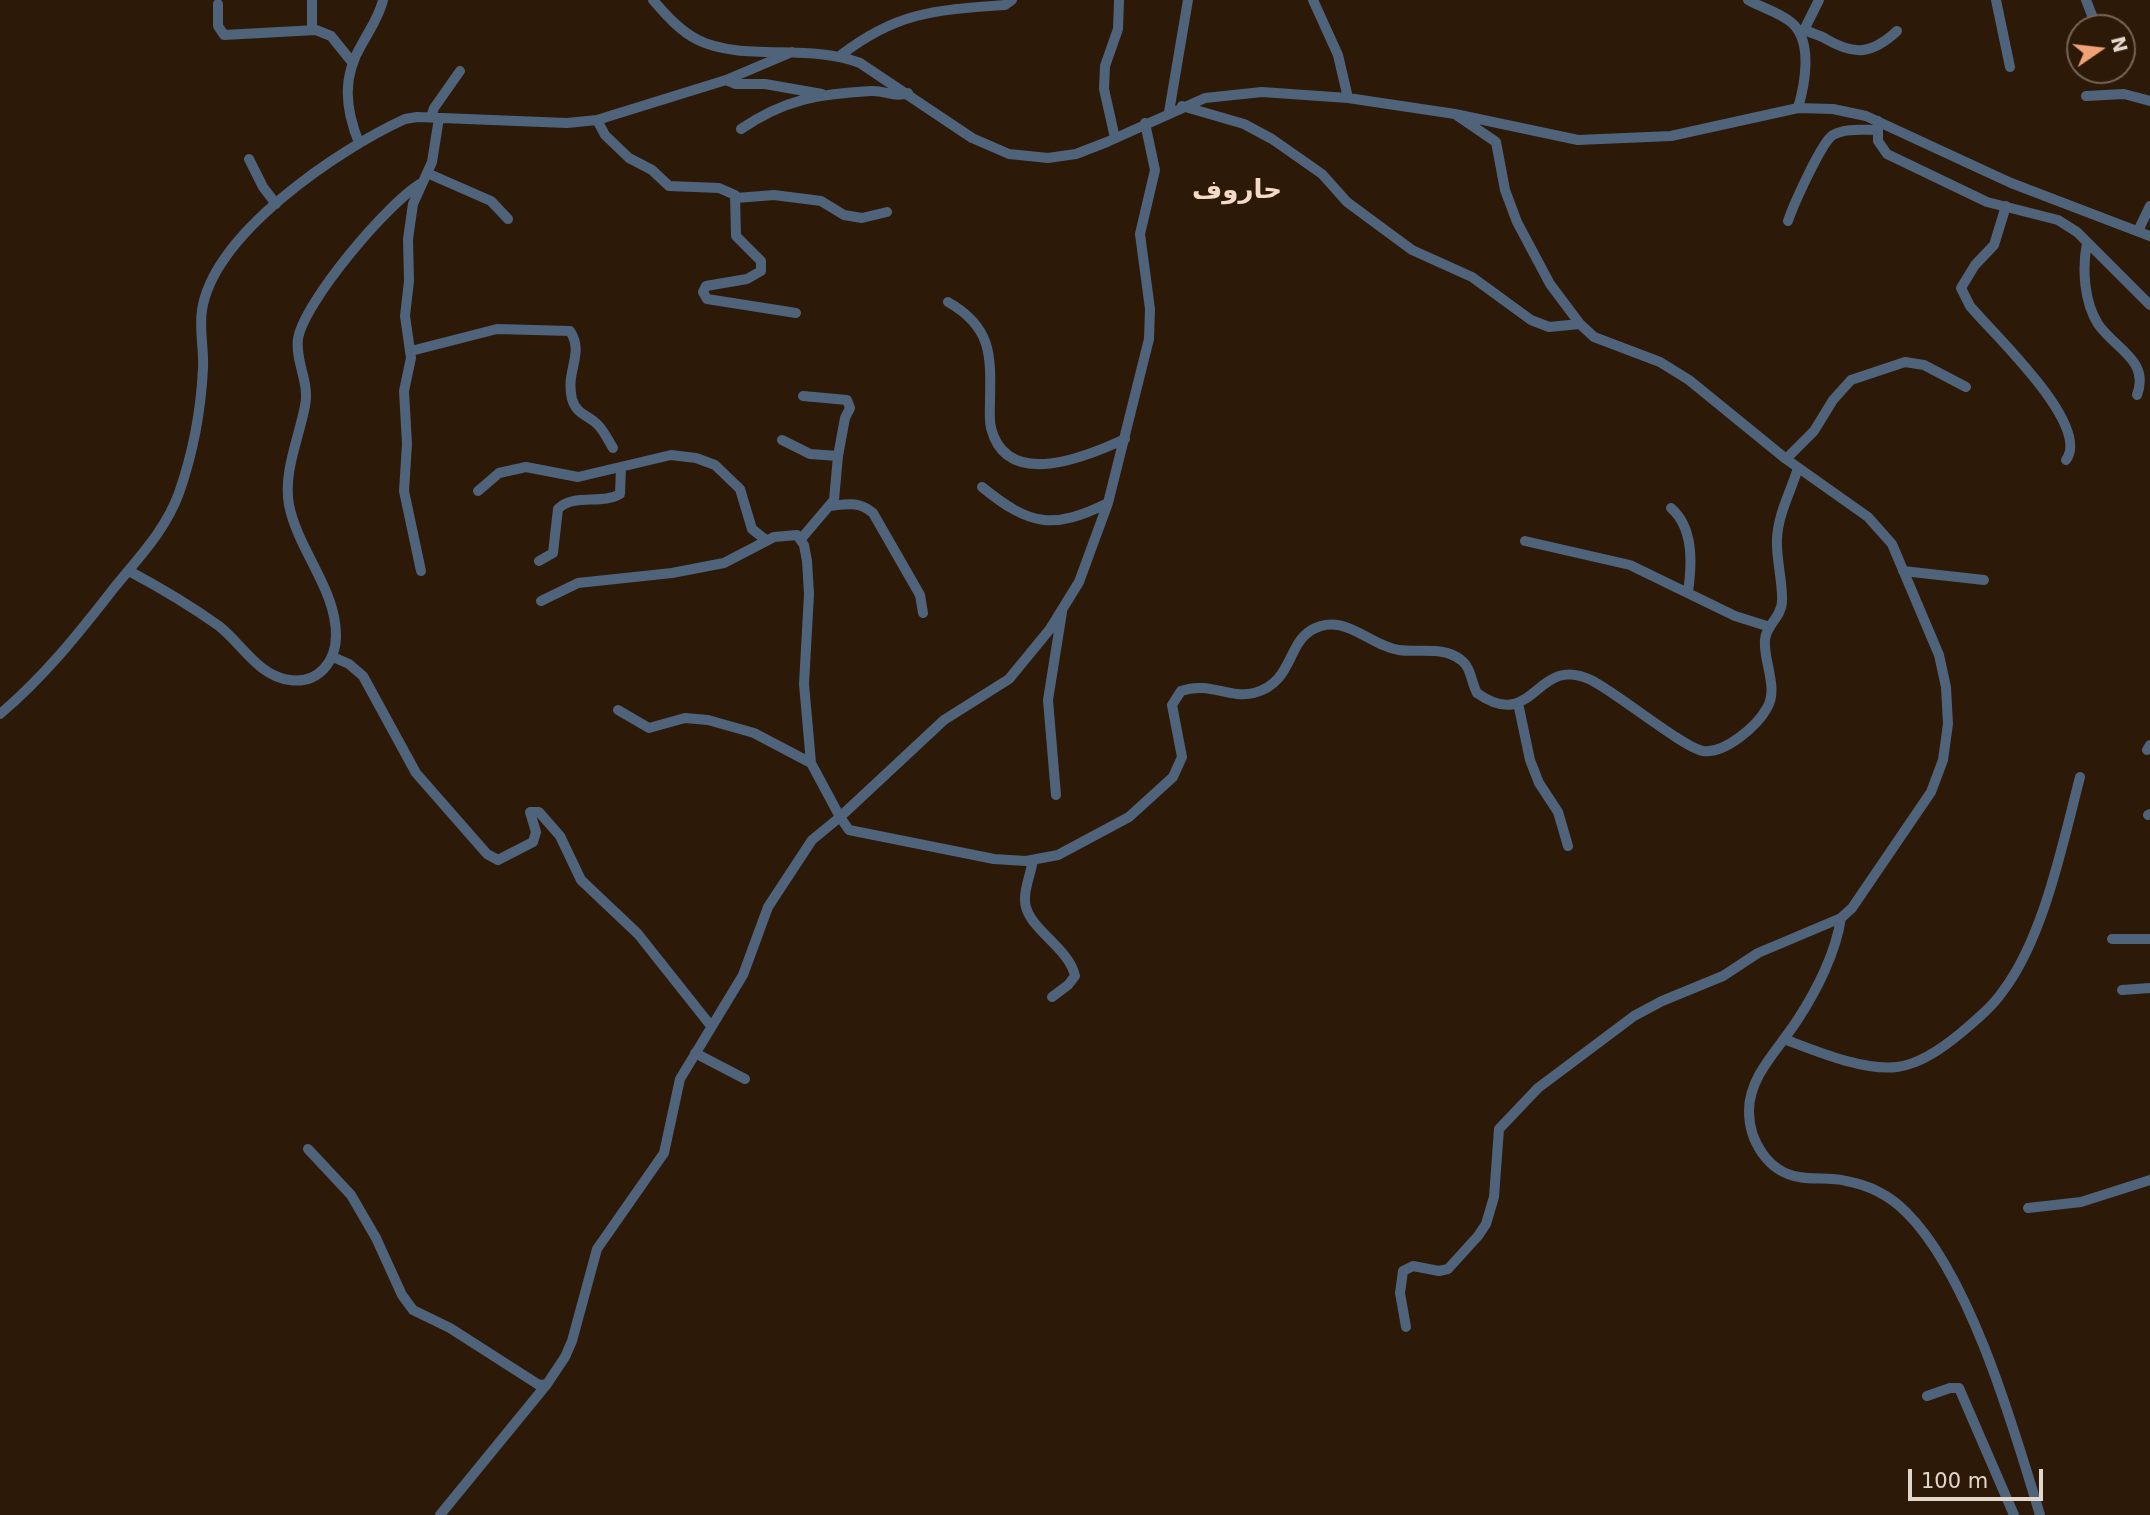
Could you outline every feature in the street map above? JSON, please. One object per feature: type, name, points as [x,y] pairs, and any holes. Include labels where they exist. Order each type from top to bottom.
[{"type":"street","points":[[312,0],[312,30]]},
{"type":"street","points":[[359,143],[346,94],[352,62],[380,12],[383,0]]},
{"type":"street","points":[[653,0],[678,26],[699,41],[726,47],[841,55],[860,63],[972,138],[1009,154],[1048,159],[1076,154],[1205,98],[1262,92],[1348,99],[1455,114],[1578,140],[1621,140],[1704,130],[1798,108],[1833,109],[2011,183],[2150,236]]},
{"type":"street","points":[[841,55],[879,29],[928,11],[1005,5],[1012,0]]},
{"type":"street","points":[[1115,138],[1104,89],[1105,66],[1118,29],[1119,0]]},
{"type":"street","points":[[1169,112],[1188,0]]},
{"type":"street","points":[[1313,0],[1338,55],[1348,99]]},
{"type":"street","points":[[1748,0],[1784,18],[1803,33],[1824,37],[1835,46],[1859,50],[1881,43],[1897,31]]},
{"type":"street","points":[[1798,108],[1804,76],[1803,33],[1819,0]]},
{"type":"street","points":[[1996,0],[2010,67]]},
{"type":"street","points":[[218,4],[218,26],[224,35],[312,30],[331,36],[352,62]]},
{"type":"street","points":[[0,714],[57,657],[166,524],[183,481],[200,404],[202,308],[211,282],[229,253],[276,204],[319,169],[359,143],[405,119],[568,123],[597,120],[726,80],[792,52]]},
{"type":"street","points":[[421,570],[404,491],[407,444],[404,391],[411,351],[405,316],[409,281],[408,239],[413,204],[432,162],[434,108],[460,71]]},
{"type":"street","points":[[726,80],[736,85],[765,84],[826,95]]},
{"type":"street","points":[[741,129],[774,107],[826,95],[872,91],[896,96],[908,93]]},
{"type":"street","points":[[2086,96],[2124,94],[2150,101]]},
{"type":"street","points":[[1182,106],[1244,124],[1272,139],[1322,174],[1347,202],[1412,250],[1472,277],[1531,320],[1549,327],[1580,324]]},
{"type":"street","points":[[1406,1327],[1399,1293],[1403,1271],[1413,1266],[1439,1271],[1448,1269],[1486,1224],[1494,1197],[1499,1129],[1538,1088],[1634,1016],[1662,1000],[1723,976],[1758,953],[1840,918],[1852,908],[1906,833],[1931,792],[1943,760],[1948,724],[1943,668],[1892,544],[1879,527],[1786,460],[1673,369],[1594,337],[1580,324],[1550,284],[1517,222],[1505,190],[1496,142],[1455,114]]},
{"type":"street","points":[[597,120],[605,135],[629,158],[652,170],[669,186],[719,188],[733,192],[736,198],[736,236],[761,261],[761,271],[747,279],[706,286],[703,294],[707,299],[796,313]]},
{"type":"street","points":[[440,1515],[559,1368],[572,1341],[597,1249],[664,1153],[680,1079],[743,975],[764,918],[812,840],[944,720],[1009,679],[1062,612],[1079,582],[1108,503],[1146,354],[1150,321],[1140,234],[1155,170],[1145,123]]},
{"type":"street","points":[[1877,126],[1878,141],[1887,154],[1901,163],[1987,202],[2058,220],[2087,243],[2150,305]]},
{"type":"street","points":[[1788,221],[1792,204],[1829,136],[1842,131],[1877,126]]},
{"type":"street","points":[[249,159],[262,187],[276,204]]},
{"type":"street","points":[[425,178],[491,201],[508,219]]},
{"type":"street","points":[[129,571],[217,625],[254,661],[282,678],[300,680],[319,673],[333,657],[336,636],[332,612],[293,518],[288,495],[292,456],[307,394],[298,341],[318,295],[398,201],[425,178]]},
{"type":"street","points":[[736,198],[774,195],[821,201],[844,215],[862,218],[887,212]]},
{"type":"street","points":[[2006,206],[1994,245],[1975,265],[1961,288],[1978,315],[2062,415],[2072,447],[2066,460]]},
{"type":"street","points":[[2138,231],[2150,206]]},
{"type":"street","points":[[2087,243],[2085,280],[2093,315],[2099,326],[2137,364],[2141,379],[2137,396]]},
{"type":"street","points":[[948,302],[974,318],[986,339],[991,361],[990,425],[1006,452],[1023,461],[1048,464],[1080,458],[1125,439]]},
{"type":"street","points":[[411,351],[497,329],[570,331],[577,353],[568,375],[572,399],[576,409],[600,427],[613,448]]},
{"type":"street","points":[[1786,460],[1814,431],[1833,400],[1851,380],[1905,362],[1924,365],[1966,387]]},
{"type":"street","points":[[801,539],[830,506],[836,492],[838,456],[845,418],[850,408],[848,400],[803,396]]},
{"type":"street","points":[[782,440],[810,454],[838,456]]},
{"type":"street","points":[[478,491],[499,473],[526,467],[578,477],[671,455],[696,458],[715,465],[740,489],[752,528],[767,541]]},
{"type":"street","points":[[539,562],[553,552],[558,509],[569,502],[612,499],[620,494],[621,467]]},
{"type":"street","points":[[801,539],[807,561],[809,594],[804,684],[811,763],[844,825],[856,833],[962,854],[1033,860],[1058,855],[1120,822],[1149,801],[1172,777],[1182,757],[1172,705],[1181,691],[1200,687],[1241,694],[1264,689],[1285,670],[1301,639],[1318,628],[1353,628],[1387,647],[1449,653],[1467,664],[1477,692],[1504,705],[1518,703],[1558,675],[1572,673],[1610,691],[1695,749],[1716,750],[1736,740],[1767,709],[1771,687],[1764,643],[1770,627],[1778,619],[1782,600],[1777,555],[1779,525],[1798,468]]},
{"type":"street","points":[[982,487],[1024,515],[1056,522],[1068,521],[1108,503]]},
{"type":"street","points":[[830,506],[855,503],[864,505],[873,513],[920,595],[923,613]]},
{"type":"street","points":[[1671,508],[1679,515],[1688,535],[1688,592]]},
{"type":"street","points":[[541,601],[579,583],[672,573],[724,563],[767,541],[789,534],[801,539]]},
{"type":"street","points":[[1525,541],[1630,565],[1735,616],[1770,627]]},
{"type":"street","points":[[1903,571],[1984,580]]},
{"type":"street","points":[[1056,795],[1048,700],[1062,612]]},
{"type":"street","points":[[333,657],[349,664],[363,676],[416,773],[486,854],[492,859],[502,859],[533,842],[536,832],[530,812],[538,812],[559,836],[581,880],[638,934],[711,1026]]},
{"type":"street","points":[[1518,703],[1530,760],[1539,783],[1558,812],[1568,846]]},
{"type":"street","points":[[618,710],[649,727],[693,718],[754,733],[811,763]]},
{"type":"street","points":[[1784,1039],[1832,1057],[1896,1068],[1916,1062],[1947,1045],[1962,1032],[1996,1001],[2015,974],[2057,865],[2080,777]]},
{"type":"street","points":[[1033,860],[1025,898],[1026,910],[1030,919],[1055,941],[1075,976],[1052,997]]},
{"type":"street","points":[[1840,918],[1838,939],[1799,1018],[1765,1063],[1750,1099],[1750,1129],[1769,1163],[1779,1171],[1798,1177],[1848,1181],[1893,1199],[1926,1235],[1948,1270],[1986,1356],[2021,1450],[2040,1515]]},
{"type":"street","points":[[2112,939],[2150,939]]},
{"type":"street","points":[[2122,990],[2150,988]]},
{"type":"street","points":[[695,1053],[745,1079]]},
{"type":"street","points":[[308,1149],[351,1195],[376,1238],[401,1295],[413,1310],[460,1334],[539,1385],[547,1384]]},
{"type":"street","points":[[2028,1208],[2081,1202],[2150,1180]]},
{"type":"street","points":[[1927,1396],[1950,1388],[1959,1388],[2014,1515]]},
{"type":"district","name":"حاروف","points":[[1237,191]]}]
